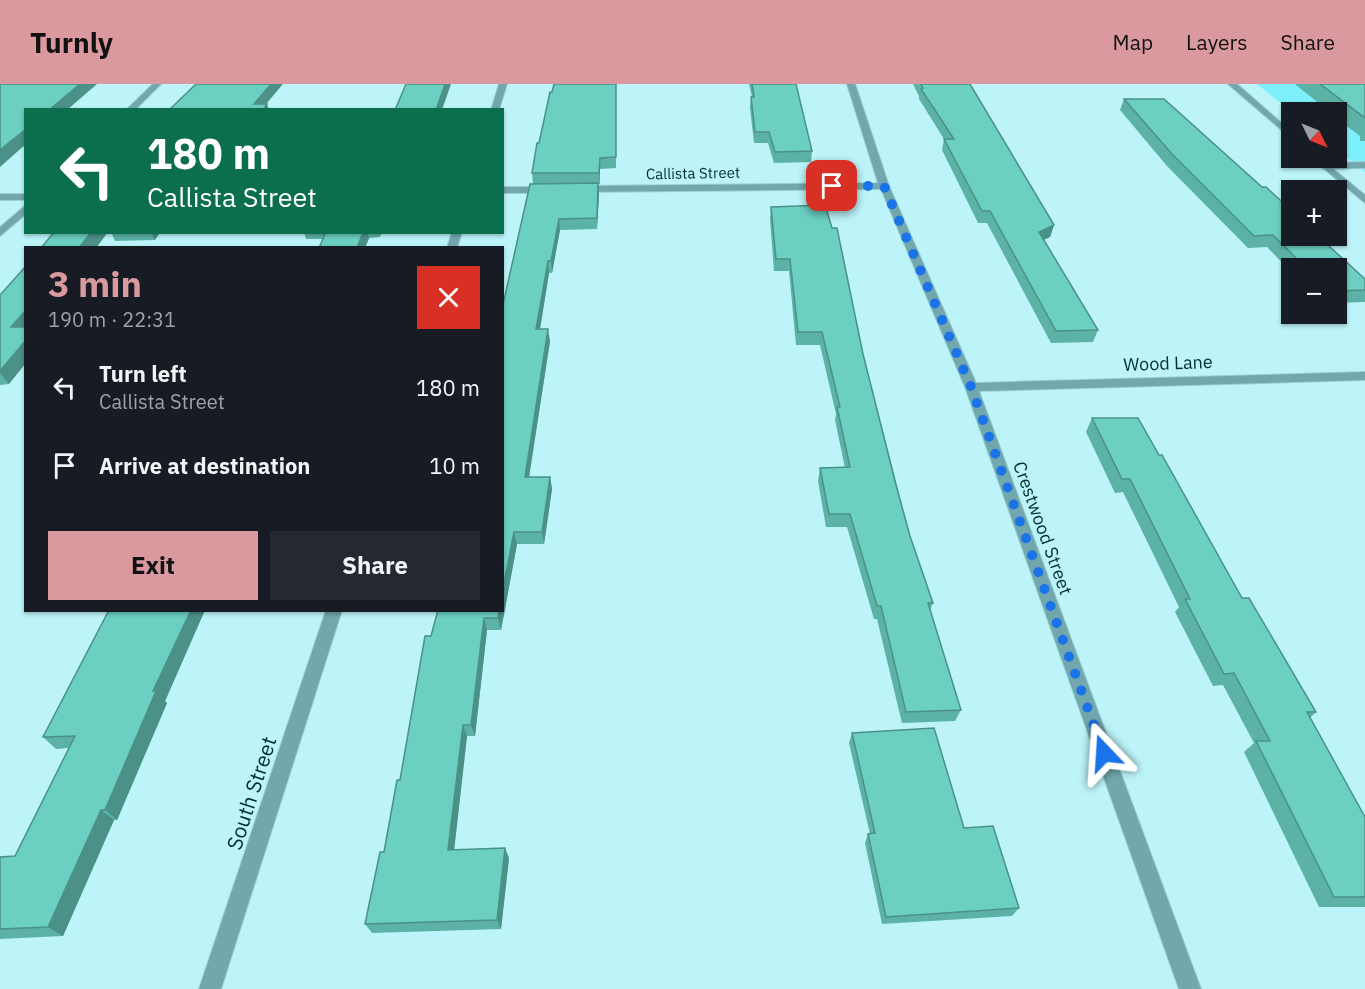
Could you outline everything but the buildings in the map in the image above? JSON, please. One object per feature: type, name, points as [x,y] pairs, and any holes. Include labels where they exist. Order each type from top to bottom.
[{"type":"street","points":[[132,108],[157,84]]},
{"type":"street","points":[[496,108],[503,84]]},
{"type":"street","name":"Crestwood Street","points":[[850,84],[884,186],[971,387],[1190,989]]},
{"type":"street","points":[[1232,84],[1281,127]]},
{"type":"street","points":[[1347,165],[1365,165]]},
{"type":"street","points":[[1326,168],[1365,200]]},
{"type":"street","name":"Callista Street","points":[[504,190],[884,186]]},
{"type":"street","points":[[0,196],[24,196]]},
{"type":"street","points":[[0,233],[24,210]]},
{"type":"street","name":"Wood Lane","points":[[971,387],[1365,376]]},
{"type":"street","name":"South Street","points":[[210,989],[333,612]]},
{"type":"shaded area","points":[[1257,84],[1365,84],[1365,172],[1347,157],[1347,102],[1281,103]]},
{"type":"route","points":[[832,186],[884,186],[971,387],[1104,753]]}]
